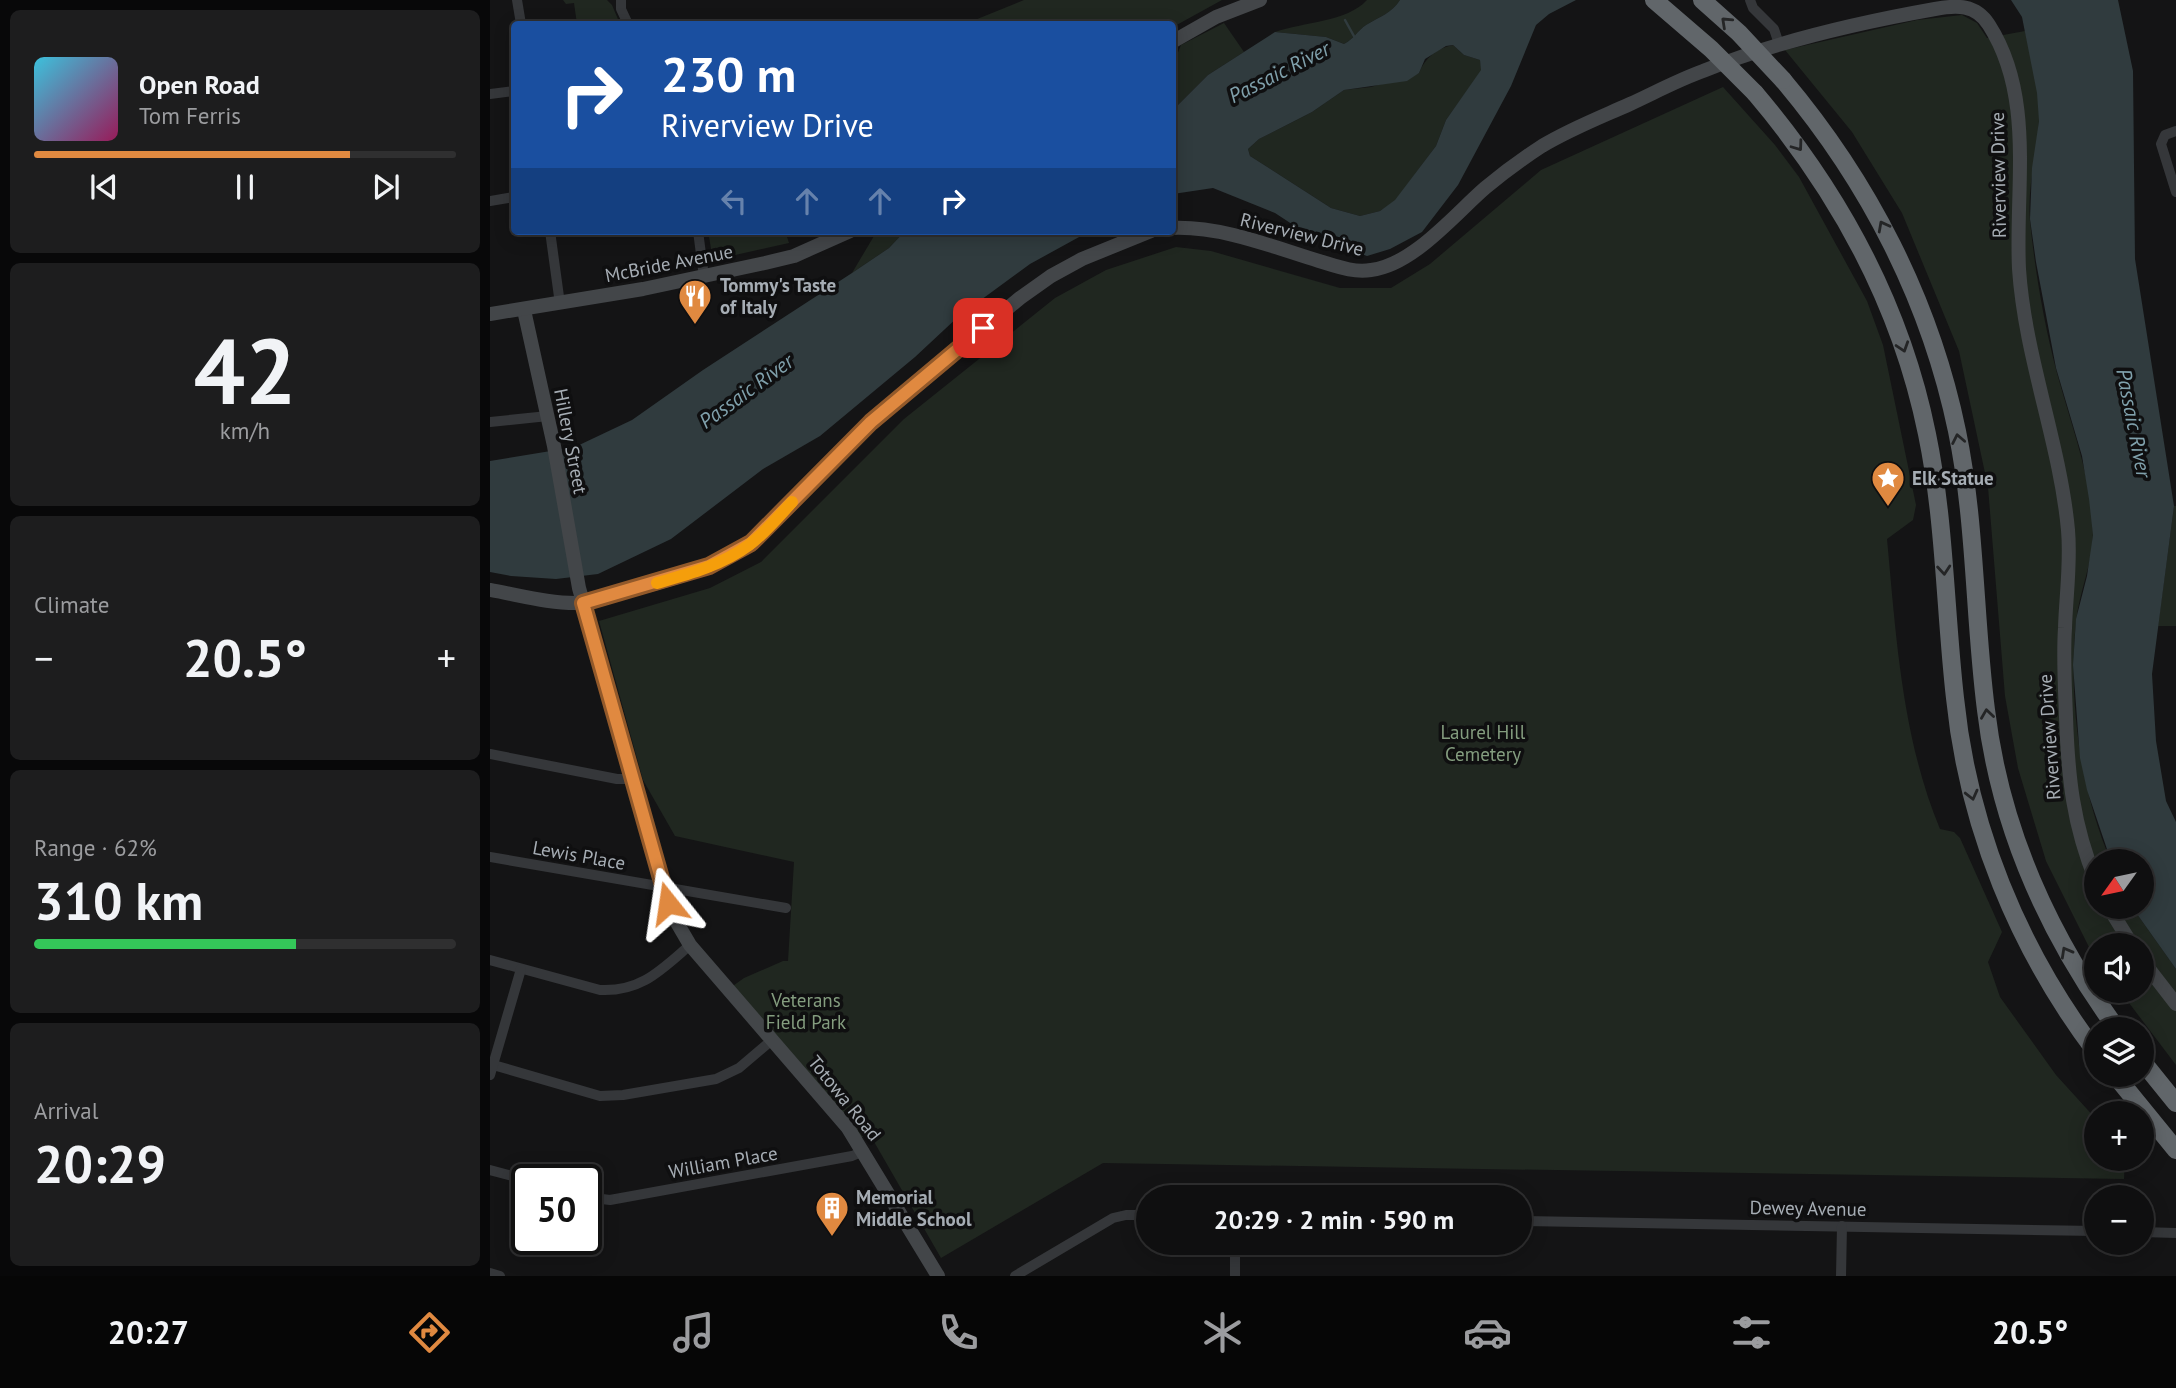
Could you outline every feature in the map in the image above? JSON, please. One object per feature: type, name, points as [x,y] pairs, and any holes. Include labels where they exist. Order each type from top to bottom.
[{"type":"highway","points":[[1654,0],[1712,49],[1755,93],[1810,163],[1844,216],[1875,276],[1900,339],[1920,403],[1933,467],[1955,698],[1973,799],[1992,863],[2018,925],[2051,985],[2084,1034]]},
{"type":"highway","points":[[1702,0],[1739,33],[1783,80],[1833,145],[1875,211],[1905,271],[1930,333],[1949,398],[1963,464],[1986,712],[2006,807],[2027,871],[2054,930],[2109,1017]]},
{"type":"highway","points":[[2154,1076],[2176,1103]]},
{"type":"highway","points":[[2125,1087],[2176,1150]]},
{"type":"street","points":[[621,0],[621,9],[627,21]]},
{"type":"street","points":[[1176,40],[1216,17],[1260,0]]},
{"type":"street","points":[[1750,0],[1774,29],[1779,44]]},
{"type":"street","points":[[518,2],[521,21]]},
{"type":"street","name":"Riverview Drive","points":[[1176,228],[1195,228],[1229,235],[1347,269],[1371,270],[1385,267],[1416,249],[1495,180],[1543,146],[1703,71],[1779,44],[1944,4],[1970,8],[1986,19],[2003,54],[2017,102],[2020,143],[2019,247],[2023,313],[2069,533],[2064,648],[2069,778],[2076,823],[2085,849]]},
{"type":"street","points":[[490,94],[511,91]]},
{"type":"street","points":[[2176,131],[2165,135],[2161,144],[2176,192]]},
{"type":"street","points":[[490,201],[511,198]]},
{"type":"street","points":[[551,235],[560,304]]},
{"type":"street","points":[[699,235],[704,277]]},
{"type":"street","name":"McBride Avenue","points":[[490,314],[704,277],[794,256],[841,235]]},
{"type":"street","points":[[490,590],[561,603],[583,603],[690,573],[737,553],[763,532],[871,422],[1020,298],[1082,258],[1141,235]]},
{"type":"street","name":"Hillery Street","points":[[524,310],[554,446],[578,584]]},
{"type":"street","points":[[490,422],[548,416]]},
{"type":"street","name":"Totowa Road","points":[[578,584],[664,888],[676,921],[690,945],[829,1104],[864,1151],[938,1276]]},
{"type":"street","points":[[490,754],[617,779],[634,779]]},
{"type":"street","name":"Lewis Place","points":[[490,857],[786,908]]},
{"type":"street","points":[[490,960],[600,990],[620,990],[646,981],[690,945]]},
{"type":"street","points":[[521,968],[491,1068],[600,1096],[623,1095],[716,1079],[739,1068],[772,1040]]},
{"type":"street","points":[[2154,976],[2176,1004]]},
{"type":"street","name":"William Place","points":[[602,1199],[610,1200],[852,1156],[864,1151]]},
{"type":"street","points":[[490,1170],[511,1176]]},
{"type":"street","points":[[1015,1276],[1113,1218],[1136,1215]]},
{"type":"street","name":"Dewey Avenue","points":[[1532,1221],[2084,1231]]},
{"type":"street","points":[[1841,1276],[1842,1226]]},
{"type":"street","points":[[2154,1232],[2176,1233]]},
{"type":"street","points":[[1235,1255],[1235,1276]]},
{"type":"street","points":[[490,1273],[500,1276]]},
{"type":"green space","points":[[563,0],[607,0],[619,21],[577,21],[574,3],[566,4]]},
{"type":"green space","points":[[1024,0],[1222,0],[1176,25],[1176,21],[972,21]]},
{"type":"green space","points":[[1367,0],[1400,0],[1389,12],[1366,25],[1344,44],[1326,37],[1275,32],[1348,13]]},
{"type":"green space","points":[[1962,15],[1977,23],[1987,38],[2025,31],[2033,64],[2039,110],[2029,208],[2034,259],[2048,336],[2085,472],[2092,512],[2092,544],[2076,622],[2075,712],[2091,805],[2106,849],[2084,849],[2084,919],[2141,919],[2150,933],[2084,933],[2084,937],[2046,861],[2018,768],[2005,696],[1988,487],[1959,351],[1902,213],[1852,132],[1785,50],[1917,20]]},
{"type":"green space","points":[[1224,23],[1244,52],[1208,75],[1176,107],[1176,58],[1181,45]]},
{"type":"green space","points":[[1453,45],[1464,55],[1480,60],[1482,70],[1446,120],[1436,146],[1395,201],[1380,211],[1360,216],[1331,208],[1250,156],[1248,149],[1259,139],[1312,112],[1344,90],[1371,87],[1419,73],[1432,55]]},
{"type":"green space","name":"Laurel Hill Cemetery","points":[[1723,87],[1775,145],[1799,177],[1867,301],[1883,345],[1916,505],[1913,520],[1887,539],[1903,686],[1917,759],[1927,794],[1940,829],[1954,832],[1960,838],[2002,932],[1988,962],[2000,997],[2056,1075],[2084,1106],[2084,1171],[2124,1171],[2124,1179],[1103,1163],[941,1258],[869,1133],[861,1138],[730,988],[744,978],[788,961],[794,862],[675,836],[643,780],[599,621],[710,588],[761,562],[904,419],[1055,298],[1106,270],[1176,247],[1211,251],[1340,288],[1391,288],[1430,264],[1541,170]]},
{"type":"green space","points":[[709,235],[786,235],[789,243],[713,260]]},
{"type":"green space","points":[[875,235],[901,235],[889,248],[852,273]]},
{"type":"green space","points":[[2174,506],[2176,626],[2158,626]]},
{"type":"green space","points":[[2154,938],[2176,969],[2176,1065],[2154,1036],[2154,1017],[2140,1017],[2129,1003],[2154,1003]]},
{"type":"water","name":"Passaic River","points":[[1400,0],[1576,0],[1549,14],[1536,25],[1511,86],[1458,185],[1422,232],[1390,249],[1367,256],[1304,232],[1275,213],[1213,188],[1176,194],[1176,107],[1208,75],[1275,32],[1326,37],[1344,44],[1363,27],[1389,12]],"holes":[[[1453,45],[1464,55],[1480,60],[1481,70],[1446,120],[1436,146],[1395,200],[1380,211],[1360,216],[1331,208],[1250,156],[1248,149],[1259,139],[1312,112],[1344,90],[1407,81],[1419,73],[1425,59],[1446,46]]]},
{"type":"water","name":"Passaic River","points":[[2011,0],[2118,0],[2133,71],[2135,259],[2174,506],[2152,674],[2156,741],[2166,801],[2176,822],[2176,969],[2154,938],[2154,933],[2150,933],[2141,919],[2154,919],[2154,849],[2107,849],[2087,790],[2080,758],[2073,665],[2076,619],[2087,576],[2093,535],[2082,456],[2056,368],[2030,219],[2032,168],[2039,121],[2037,93],[2022,17]]},
{"type":"water","name":"Passaic River","points":[[901,235],[1083,235],[1030,264],[959,316],[915,357],[820,436],[763,469],[671,539],[598,574],[556,579],[490,572],[490,461],[575,447],[632,420],[889,248]]},
{"type":"waterway","points":[[1345,20],[1355,38]]},
{"type":"slow traffic","points":[[657,583],[709,566],[737,553],[763,532],[792,502]]},
{"type":"place","name":"Tommy's Taste of Italy","points":[[695,326]]},
{"type":"place","name":"Elk Statue","points":[[1888,508]]},
{"type":"place","name":"Memorial Middle School","points":[[832,1238]]},
{"type":"route","points":[[668,903],[583,603],[651,585],[709,566],[737,553],[763,532],[855,436],[983,328]]},
{"type":"park label","name":"Veterans Field Park","points":[[806,1011]]}]
